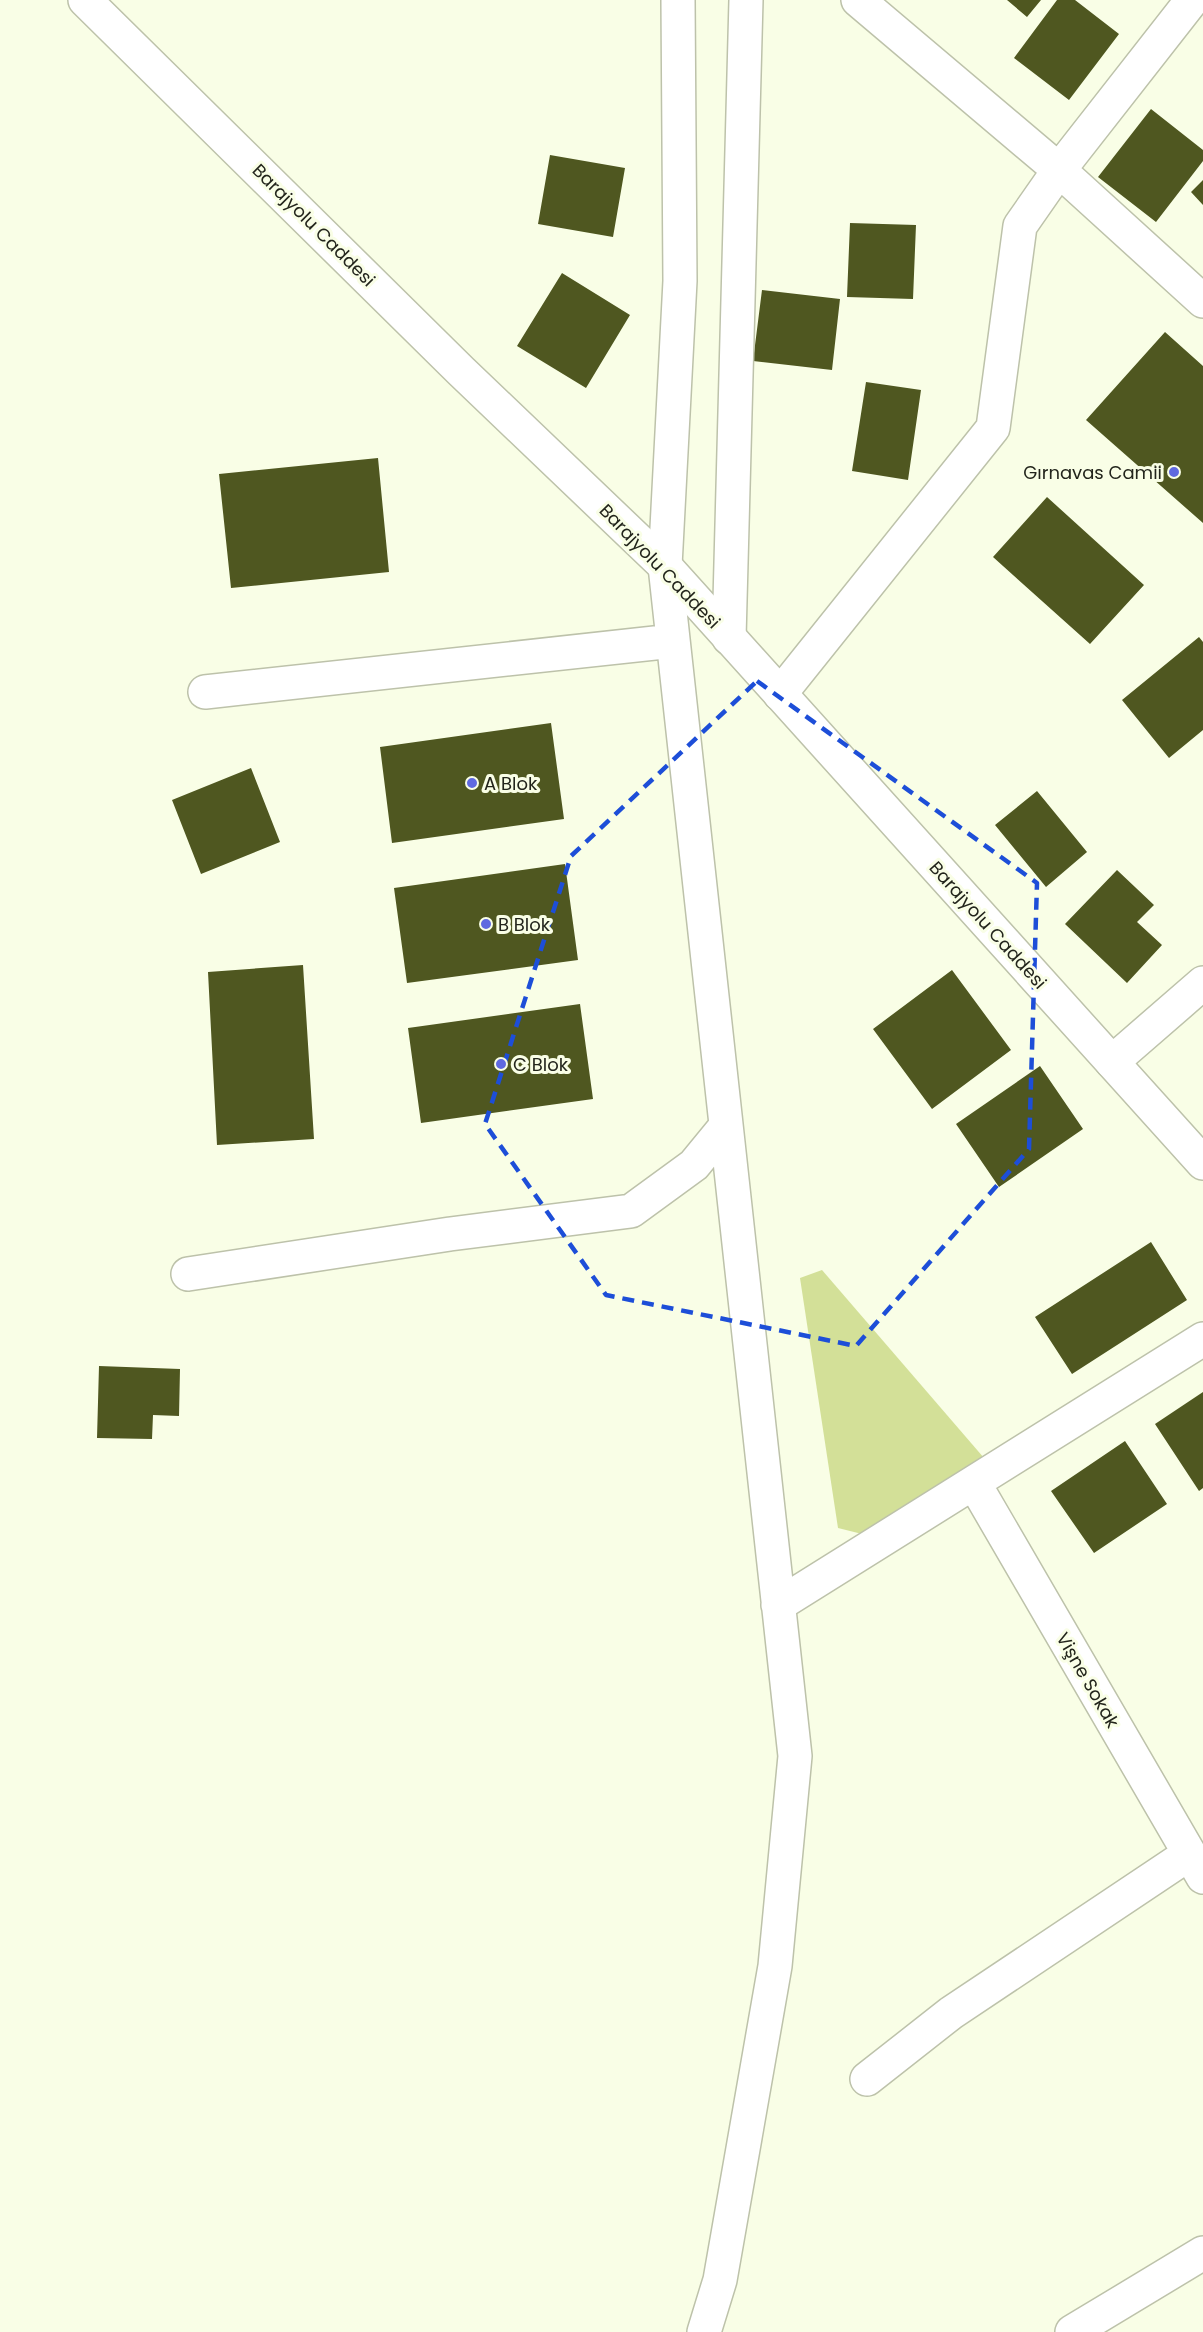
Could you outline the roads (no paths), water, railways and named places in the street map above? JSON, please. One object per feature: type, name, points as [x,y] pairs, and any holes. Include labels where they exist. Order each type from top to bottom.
[{"type":"street","name":"Barajyolu Caddesi","points":[[85,0],[453,362],[665,566],[1203,1163]]},
{"type":"street","points":[[678,0],[680,281],[665,566],[795,1756],[775,1966],[720,2280],[704,2332]]},
{"type":"street","points":[[729,638],[746,0]]},
{"type":"street","points":[[858,0],[1059,170],[1203,301]]},
{"type":"street","points":[[780,694],[993,428],[1020,226],[1059,170],[1192,0]]},
{"type":"street","points":[[205,692],[674,641]]},
{"type":"street","points":[[1112,1062],[1203,983]]},
{"type":"street","points":[[188,1274],[450,1234],[631,1211],[694,1165],[726,1126]]},
{"type":"street","points":[[778,1605],[1203,1339]]},
{"type":"street","name":"Vişne Sokak","points":[[974,1483],[1196,1866]]},
{"type":"street","points":[[867,2079],[951,2013],[1196,1866]]},
{"type":"street","points":[[1072,2332],[1203,2253]]},
{"type":"place","name":"Gırnavas Camii","points":[[1174,472]]},
{"type":"place","name":"A Blok","points":[[472,783]]},
{"type":"place","name":"B Blok","points":[[486,924]]},
{"type":"place","name":"C Blok","points":[[501,1064]]}]
